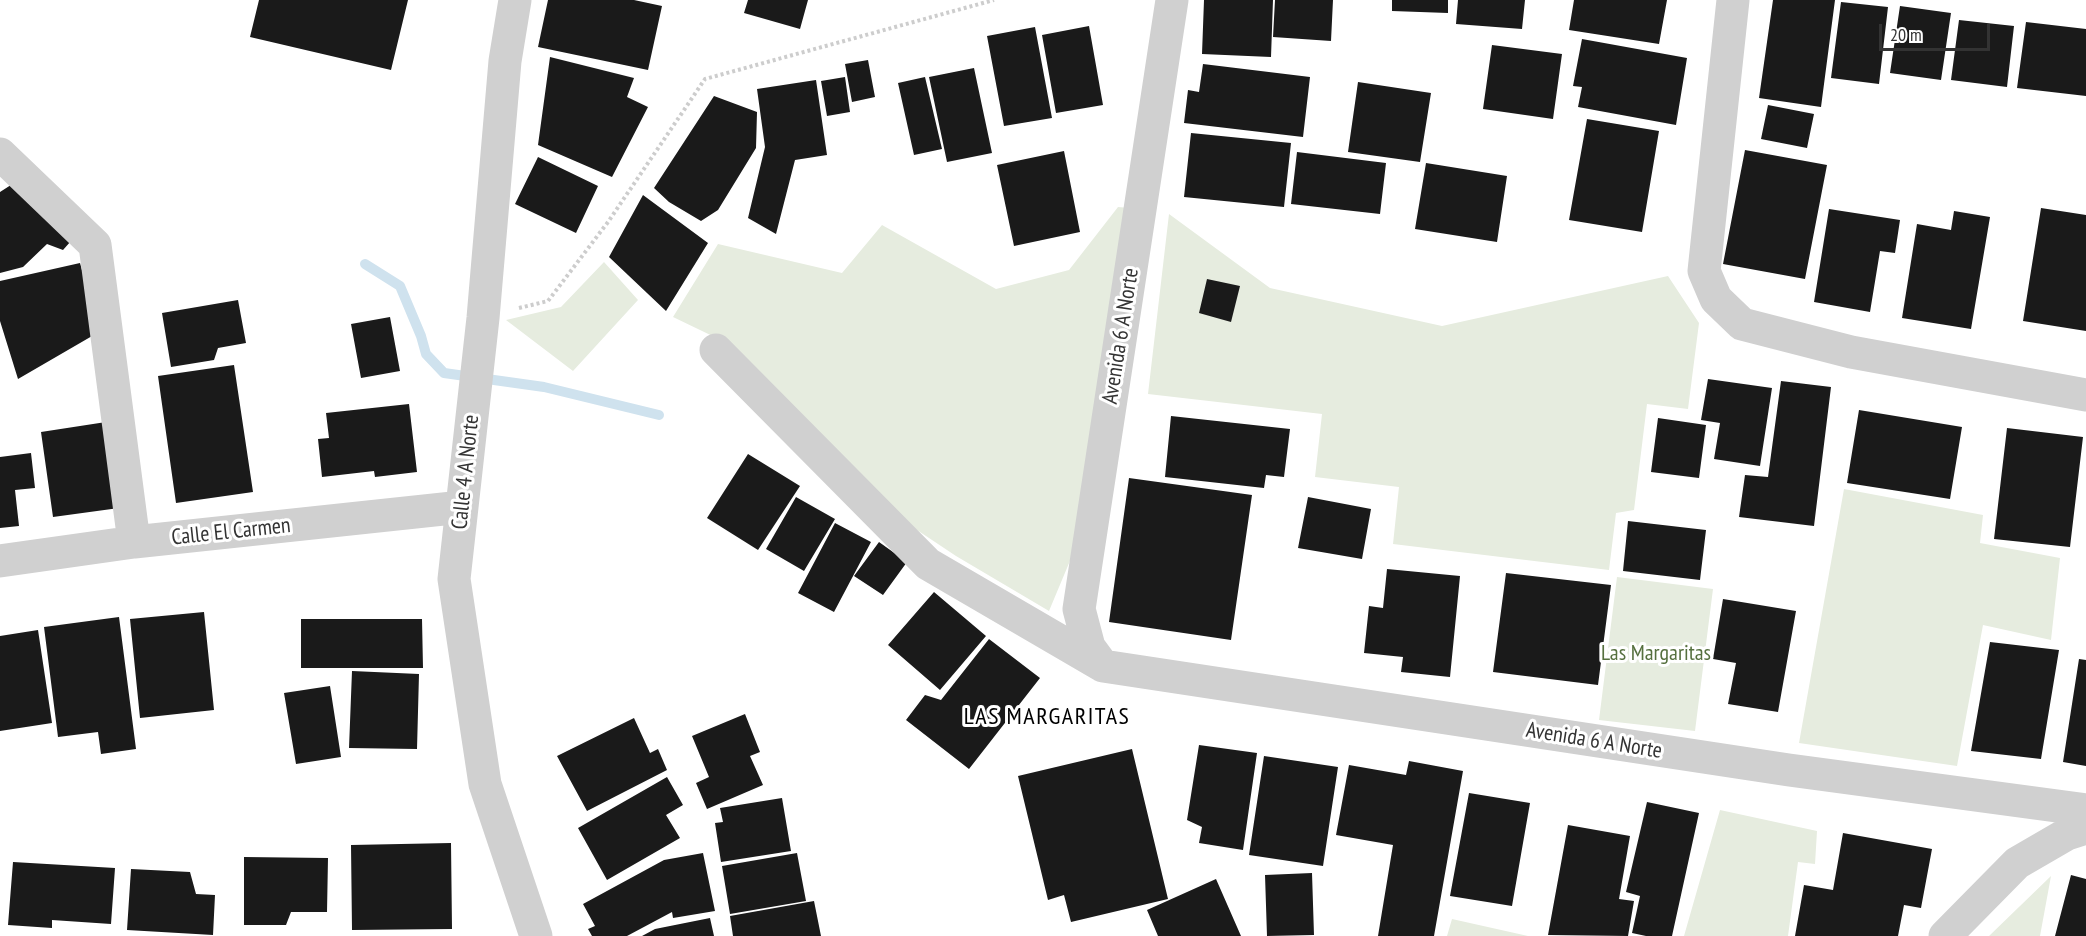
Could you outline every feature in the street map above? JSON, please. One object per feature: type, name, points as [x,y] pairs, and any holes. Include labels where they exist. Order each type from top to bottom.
[{"type":"street","name":"Calle 4 A Norte","points":[[515,0],[505,61],[483,318],[454,579],[486,784],[536,936]]},
{"type":"street","name":"Avenida 6 A Norte","points":[[1103,666],[1089,647],[1080,609],[1172,0]]},
{"type":"street","points":[[1733,0],[1704,271],[1716,299],[1742,324],[1840,349],[2086,395]]},
{"type":"street","points":[[0,154],[95,245],[134,542]]},
{"type":"street","name":"Avenida 6 A Norte","points":[[716,350],[928,564],[1103,666],[1789,771],[2086,810]]},
{"type":"street","name":"Calle El Carmen","points":[[0,561],[134,542],[462,507]]},
{"type":"street","points":[[1945,936],[2018,863],[2067,834],[2086,828]]},
{"type":"path","points":[[483,318],[548,301],[608,222],[705,79],[994,0]]},
{"type":"green space","points":[[1118,207],[1130,208],[1072,556],[1049,611],[956,556],[905,522],[727,343],[673,317],[718,244],[842,273],[882,225],[996,289],[1069,270]]},
{"type":"green space","points":[[1169,214],[1270,288],[1442,326],[1668,276],[1699,323],[1688,409],[1647,404],[1634,510],[1616,513],[1609,570],[1393,544],[1399,487],[1315,477],[1322,414],[1148,394]]},
{"type":"green space","points":[[604,262],[638,300],[573,371],[506,320],[561,307]]},
{"type":"green space","points":[[1844,489],[1983,515],[1980,543],[2060,558],[2051,640],[1983,625],[1957,766],[1799,743]]},
{"type":"green space","name":"Las Margaritas","points":[[1617,577],[1713,589],[1695,731],[1599,720]]},
{"type":"green space","points":[[1720,810],[1817,831],[1815,864],[1798,862],[1788,936],[1684,936]]},
{"type":"green space","points":[[2051,876],[2040,936],[1989,936]]},
{"type":"green space","points":[[1452,919],[1528,936],[1447,936]]},
{"type":"building","points":[[259,0],[408,0],[391,70],[250,37]]},
{"type":"building","points":[[548,0],[634,0],[662,6],[648,70],[538,47]]},
{"type":"building","points":[[748,0],[808,0],[800,29],[744,13]]},
{"type":"building","points":[[1204,0],[1273,0],[1271,57],[1202,54]]},
{"type":"building","points":[[1275,0],[1333,0],[1331,41],[1273,37]]},
{"type":"building","points":[[1392,0],[1448,0],[1448,13],[1392,11]]},
{"type":"building","points":[[1458,0],[1525,0],[1522,29],[1456,24]]},
{"type":"building","points":[[1574,0],[1667,0],[1659,44],[1569,30]]},
{"type":"building","points":[[1773,0],[1835,0],[1821,107],[1759,98]]},
{"type":"building","points":[[1841,2],[1888,7],[1879,84],[1831,78]]},
{"type":"building","points":[[1900,6],[1951,13],[1941,80],[1890,73]]},
{"type":"building","points":[[1959,20],[2014,26],[2007,87],[1951,80]]},
{"type":"building","points":[[2026,22],[2086,29],[2086,96],[2017,88]]},
{"type":"building","points":[[1089,26],[1103,105],[1056,113],[1042,35]]},
{"type":"building","points":[[1035,27],[1052,118],[1004,126],[987,36]]},
{"type":"building","points":[[1582,39],[1687,58],[1676,125],[1578,107],[1582,87],[1573,86]]},
{"type":"building","points":[[1492,45],[1562,54],[1553,119],[1483,109]]},
{"type":"building","points":[[550,57],[634,78],[627,97],[648,107],[612,177],[538,145]]},
{"type":"building","points":[[868,60],[875,97],[852,102],[845,64]]},
{"type":"building","points":[[1203,64],[1310,77],[1303,137],[1184,123],[1188,90],[1199,92]]},
{"type":"building","points":[[974,68],[992,153],[947,162],[929,77]]},
{"type":"building","points":[[845,77],[850,112],[827,116],[821,81]]},
{"type":"building","points":[[925,77],[942,149],[914,155],[898,83]]},
{"type":"building","points":[[816,80],[827,155],[795,160],[776,234],[748,218],[765,147],[757,89]]},
{"type":"building","points":[[1358,82],[1431,93],[1420,162],[1348,152]]},
{"type":"building","points":[[714,96],[757,112],[756,148],[718,210],[701,221],[669,202],[654,188]]},
{"type":"building","points":[[1768,105],[1814,114],[1807,148],[1761,139]]},
{"type":"building","points":[[1587,119],[1659,131],[1642,232],[1569,220]]},
{"type":"building","points":[[1191,133],[1291,143],[1284,207],[1184,197]]},
{"type":"building","points":[[1745,150],[1827,165],[1805,279],[1723,264]]},
{"type":"building","points":[[1064,151],[1080,232],[1014,246],[997,165]]},
{"type":"building","points":[[1297,152],[1386,163],[1380,214],[1291,204]]},
{"type":"building","points":[[538,157],[598,186],[576,233],[515,204]]},
{"type":"building","points":[[1426,163],[1507,176],[1497,242],[1415,229]]},
{"type":"building","points":[[14,183],[71,241],[63,250],[47,244],[23,267],[0,273],[0,192]]},
{"type":"building","points":[[643,195],[708,243],[666,311],[609,257]]},
{"type":"building","points":[[2041,208],[2086,215],[2086,331],[2023,321]]},
{"type":"building","points":[[1829,209],[1900,220],[1895,253],[1880,251],[1870,312],[1814,302]]},
{"type":"building","points":[[1954,211],[1990,217],[1971,329],[1902,318],[1917,224],[1951,230]]},
{"type":"building","points":[[80,263],[99,332],[18,379],[0,321],[0,281]]},
{"type":"building","points":[[1207,279],[1240,286],[1231,322],[1199,313]]},
{"type":"building","points":[[238,300],[246,343],[218,348],[214,360],[171,367],[162,313]]},
{"type":"building","points":[[390,317],[400,371],[361,378],[351,324]]},
{"type":"building","points":[[234,365],[253,492],[176,503],[158,376]]},
{"type":"building","points":[[1708,379],[1772,388],[1760,466],[1714,459],[1720,423],[1701,420]]},
{"type":"building","points":[[1781,381],[1831,387],[1814,526],[1739,517],[1745,475],[1768,477]]},
{"type":"building","points":[[409,404],[417,472],[375,477],[374,471],[322,477],[318,439],[329,438],[326,413]]},
{"type":"building","points":[[1859,410],[1962,427],[1950,499],[1847,483]]},
{"type":"building","points":[[1171,416],[1290,429],[1284,477],[1266,475],[1264,488],[1165,477]]},
{"type":"building","points":[[1658,418],[1706,425],[1699,478],[1651,472]]},
{"type":"building","points":[[106,422],[119,508],[53,517],[41,432]]},
{"type":"building","points":[[2007,428],[2083,437],[2070,547],[1994,539]]},
{"type":"building","points":[[31,453],[35,488],[15,490],[19,526],[0,528],[0,457]]},
{"type":"building","points":[[748,454],[800,486],[758,550],[707,518]]},
{"type":"building","points":[[1129,478],[1252,495],[1231,640],[1109,622]]},
{"type":"building","points":[[796,497],[835,519],[804,571],[766,549]]},
{"type":"building","points":[[1308,497],[1371,509],[1362,559],[1298,548]]},
{"type":"building","points":[[1628,521],[1706,530],[1700,580],[1623,571]]},
{"type":"building","points":[[835,523],[871,542],[834,612],[798,593]]},
{"type":"building","points":[[879,542],[907,562],[883,595],[854,576]]},
{"type":"building","points":[[1387,569],[1460,576],[1450,677],[1401,672],[1403,657],[1364,653],[1369,606],[1383,608]]},
{"type":"building","points":[[1506,573],[1611,585],[1598,685],[1493,672]]},
{"type":"building","points":[[934,592],[986,636],[940,690],[888,645]]},
{"type":"building","points":[[1723,599],[1796,611],[1778,712],[1728,704],[1736,663],[1713,659]]},
{"type":"building","points":[[204,612],[214,710],[140,718],[130,619]]},
{"type":"building","points":[[119,617],[136,749],[101,754],[98,732],[58,737],[44,627]]},
{"type":"building","points":[[301,619],[422,619],[423,668],[301,668]]},
{"type":"building","points":[[38,630],[52,723],[0,731],[0,636]]},
{"type":"building","points":[[989,639],[1040,678],[969,769],[906,720],[925,695],[941,700]]},
{"type":"building","points":[[1990,642],[2059,650],[2041,759],[1971,751]]},
{"type":"building","points":[[2079,659],[2086,660],[2086,766],[2063,762]]},
{"type":"building","points":[[352,671],[419,674],[417,749],[349,748]]},
{"type":"building","points":[[330,686],[341,757],[296,764],[284,693]]},
{"type":"building","points":[[745,714],[760,752],[750,756],[763,785],[707,809],[696,783],[709,777],[692,736]]},
{"type":"building","points":[[634,718],[650,753],[658,749],[667,770],[587,811],[557,756]]},
{"type":"building","points":[[1199,745],[1257,753],[1243,850],[1199,843],[1202,827],[1187,820]]},
{"type":"building","points":[[1132,749],[1168,899],[1071,922],[1064,895],[1048,900],[1018,776]]},
{"type":"building","points":[[1264,756],[1338,767],[1323,866],[1249,855]]},
{"type":"building","points":[[1409,761],[1463,771],[1434,936],[1378,936],[1393,845],[1336,835],[1349,765],[1406,775]]},
{"type":"building","points":[[667,777],[683,805],[666,815],[680,838],[607,880],[578,828]]},
{"type":"building","points":[[1469,793],[1530,803],[1512,906],[1450,896]]},
{"type":"building","points":[[782,798],[791,851],[721,862],[715,823],[723,822],[720,808]]},
{"type":"building","points":[[1647,802],[1699,813],[1672,936],[1646,936],[1632,933],[1640,896],[1626,892]]},
{"type":"building","points":[[1568,825],[1630,836],[1619,899],[1634,901],[1628,936],[1548,935]]},
{"type":"building","points":[[1843,833],[1932,849],[1921,908],[1904,905],[1898,936],[1795,936],[1804,885],[1833,890]]},
{"type":"building","points":[[451,843],[452,929],[352,930],[351,845]]},
{"type":"building","points":[[703,853],[715,911],[673,918],[672,912],[627,936],[592,936],[588,929],[595,926],[583,904],[664,860]]},
{"type":"building","points":[[797,853],[806,901],[730,914],[722,866]]},
{"type":"building","points":[[244,857],[328,858],[327,912],[291,912],[286,925],[244,925]]},
{"type":"building","points":[[13,862],[115,868],[111,924],[52,920],[52,928],[8,925]]},
{"type":"building","points":[[131,869],[190,872],[196,894],[215,895],[213,935],[127,930]]},
{"type":"building","points":[[1312,873],[1314,935],[1267,936],[1265,875]]},
{"type":"building","points":[[2071,875],[2086,879],[2086,936],[2055,936]]},
{"type":"building","points":[[1216,879],[1241,936],[1158,936],[1147,910]]},
{"type":"building","points":[[814,901],[821,936],[733,936],[730,916]]},
{"type":"building","points":[[710,918],[714,936],[642,936],[655,929]]},
{"type":"waterway","points":[[365,264],[400,286],[426,354],[444,373],[544,387],[659,415]]},
{"type":"district","name":"LAS MARGARITAS","points":[[1047,717]]}]
